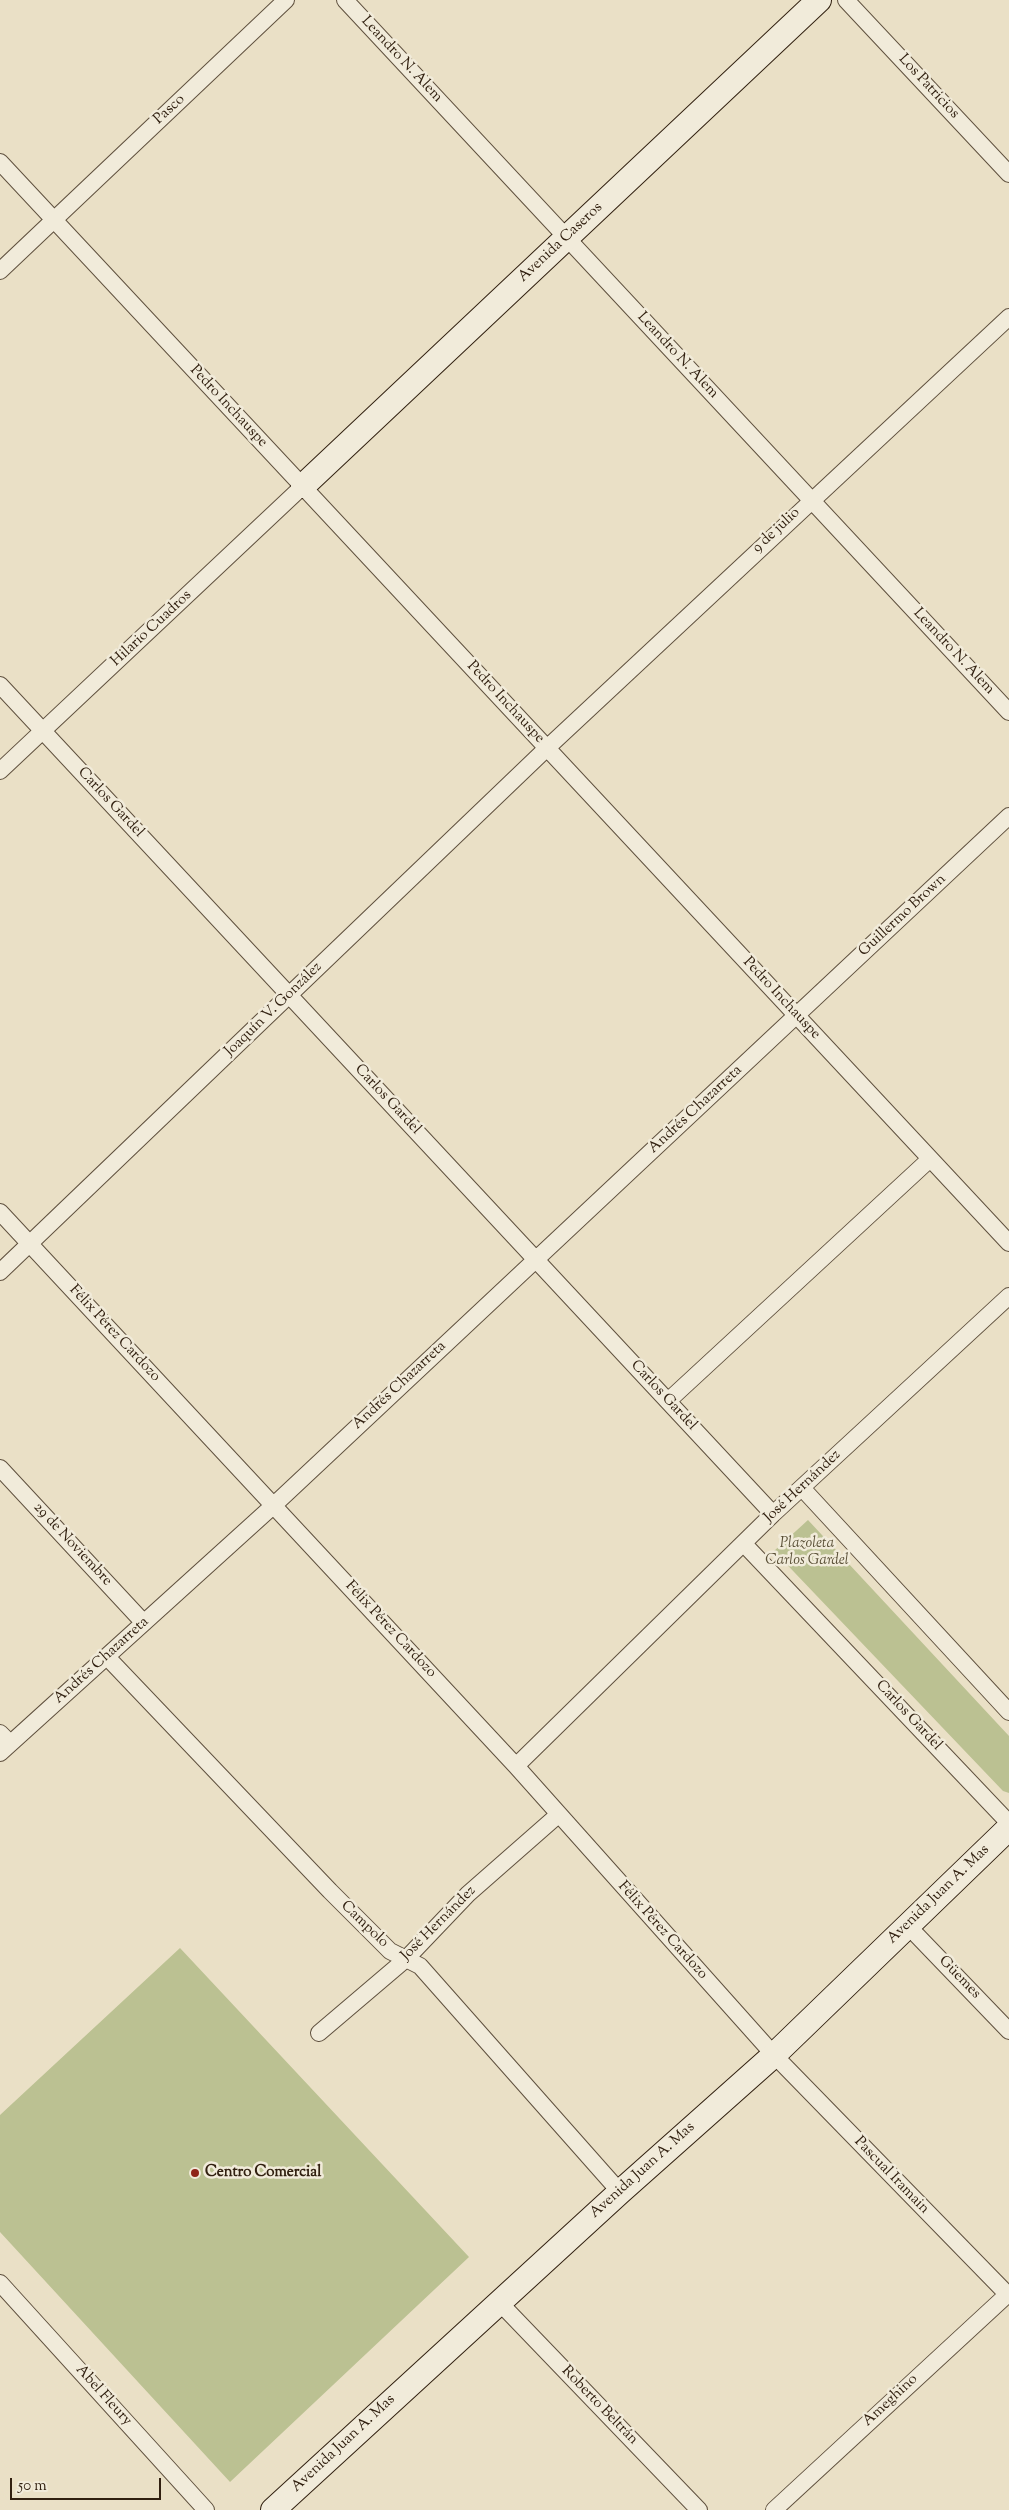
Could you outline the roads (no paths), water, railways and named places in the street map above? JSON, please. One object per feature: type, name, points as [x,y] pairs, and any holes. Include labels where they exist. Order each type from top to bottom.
[{"type":"main road","name":"Avenida Caseros","points":[[303,486],[819,0]]},
{"type":"main road","name":"Avenida Juan A. Mas","points":[[273,2510],[620,2192],[774,2055],[1009,1828]]},
{"type":"street","name":"Pasco","points":[[0,272],[286,0]]},
{"type":"street","name":"Leandro N. Alem","points":[[345,0],[1009,712]]},
{"type":"street","name":"Los Patricios","points":[[846,0],[1009,174]]},
{"type":"street","name":"Pedro Inchauspe","points":[[0,162],[1009,1243]]},
{"type":"street","name":"9 de julio","points":[[547,748],[1009,317]]},
{"type":"street","name":"Hilario Cuadros","points":[[0,771],[303,486]]},
{"type":"street","name":"Carlos Gardel","points":[[0,685],[773,1514]]},
{"type":"street","name":"Joaquín V. González","points":[[0,1272],[547,748]]},
{"type":"street","name":"Guillermo Brown","points":[[797,1016],[1009,816]]},
{"type":"street","name":"Andrés Chazarreta","points":[[3,1743],[106,1657],[274,1505],[797,1016]]},
{"type":"street","points":[[668,1401],[930,1159]]},
{"type":"street","name":"Félix Pérez Cardozo","points":[[0,1212],[516,1766],[774,2055]]},
{"type":"street","name":"José Hernández","points":[[516,1766],[773,1514],[1009,1296]]},
{"type":"street","name":"29 de Noviembre","points":[[0,1468],[144,1623]]},
{"type":"street","points":[[802,1488],[1009,1712]]},
{"type":"street","name":"Carlos Gardel","points":[[744,1544],[1009,1823]]},
{"type":"street","name":"Campolo","points":[[106,1657],[330,1892],[390,1950],[420,1966],[620,2192]]},
{"type":"street","name":"José Hernández","points":[[319,2033],[406,1959],[468,1894],[558,1815]]},
{"type":"street","name":"Güemes","points":[[908,1926],[1009,2031]]},
{"type":"street","name":"Pascual Iramain","points":[[774,2055],[1008,2294]]},
{"type":"street","name":"Abel Fleury","points":[[0,2283],[206,2510]]},
{"type":"street","name":"Ameghino","points":[[774,2510],[1008,2294]]},
{"type":"street","name":"Roberto Beltrán","points":[[499,2302],[699,2510]]},
{"type":"place","name":"Centro Comercial","points":[[195,2173]]},
{"type":"park label","name":"Plazoleta Carlos Gardel","points":[[807,1552]]}]
